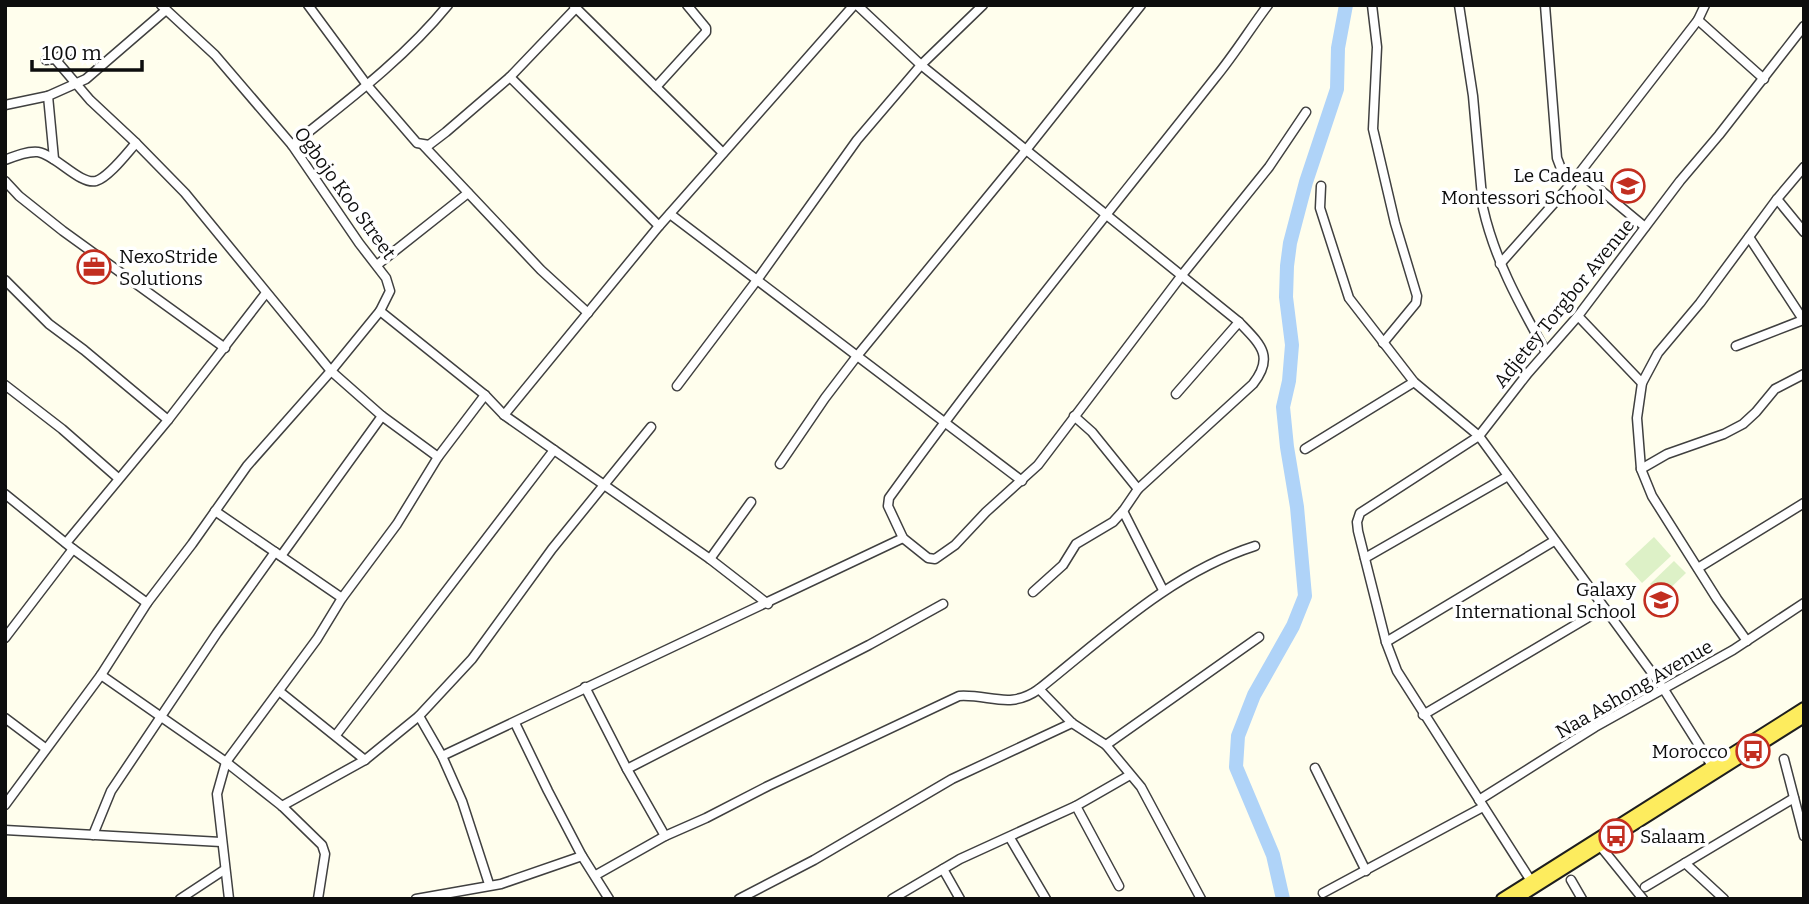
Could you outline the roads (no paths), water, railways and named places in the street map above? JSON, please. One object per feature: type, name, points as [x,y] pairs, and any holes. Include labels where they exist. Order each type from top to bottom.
[{"type":"main road","points":[[1714,769],[1804,708]]},
{"type":"main road","points":[[1502,899],[1804,717]]},
{"type":"main road","points":[[1516,899],[1597,842]]},
{"type":"street","points":[[309,5],[367,85],[417,143],[429,145],[510,77],[575,7],[723,153]]},
{"type":"street","points":[[292,145],[367,85],[410,46],[448,5]]},
{"type":"street","points":[[656,87],[706,32],[706,28],[687,5]]},
{"type":"street","points":[[504,415],[659,226],[856,5],[921,65],[1239,322],[1263,350],[1265,363],[1261,373],[1238,398],[1138,489],[1123,512],[1108,526],[1076,544],[1063,565],[1033,592]]},
{"type":"street","points":[[677,386],[757,280],[852,146],[921,65],[983,5]]},
{"type":"street","points":[[780,464],[857,356],[1141,5]]},
{"type":"street","points":[[1268,5],[1217,75],[944,421],[888,500],[888,506],[903,538],[928,558],[935,559],[964,537],[1022,481],[1047,454],[1182,275],[1269,167],[1306,112]]},
{"type":"street","points":[[1372,5],[1377,47],[1373,129],[1395,223],[1417,296],[1416,303],[1383,343]]},
{"type":"street","points":[[1460,5],[1473,96],[1483,208],[1500,264],[1546,352]]},
{"type":"street","points":[[1545,5],[1557,158],[1563,174],[1572,184]]},
{"type":"street","points":[[1500,264],[1572,184],[1698,20],[1705,5]]},
{"type":"street","points":[[5,105],[48,96],[86,79],[163,8]]},
{"type":"street","name":"Ogbojo Koo Street","points":[[5,805],[247,466],[331,371],[380,311],[390,291],[386,278],[292,145],[215,55],[163,8]]},
{"type":"street","points":[[1698,20],[1764,79]]},
{"type":"street","name":"Adjetey Torgbor Avenue","points":[[1365,558],[1357,522],[1360,513],[1479,436],[1578,316],[1687,171],[1764,79],[1804,26]]},
{"type":"street","points":[[68,52],[51,59],[185,193],[331,371],[382,415],[438,457]]},
{"type":"street","points":[[510,77],[659,226]]},
{"type":"street","points":[[48,96],[54,159]]},
{"type":"street","points":[[5,160],[30,152],[41,152],[85,180],[94,182],[108,172],[136,143]]},
{"type":"street","points":[[423,145],[541,270],[587,313]]},
{"type":"street","points":[[1747,641],[1652,496],[1641,469],[1637,418],[1642,383],[1658,353],[1700,303],[1804,167]]},
{"type":"street","points":[[1580,173],[1645,227]]},
{"type":"street","points":[[5,181],[62,231],[225,348]]},
{"type":"street","points":[[1321,186],[1320,208],[1349,298],[1414,382],[1479,436],[1663,688],[1714,769]]},
{"type":"street","points":[[377,265],[468,193]]},
{"type":"street","points":[[1777,199],[1804,232]]},
{"type":"street","points":[[670,214],[1022,481]]},
{"type":"street","points":[[1736,346],[1803,321],[1749,237]]},
{"type":"street","points":[[5,280],[49,324],[168,420]]},
{"type":"street","points":[[5,639],[118,478],[168,420],[266,293]]},
{"type":"street","points":[[380,311],[485,395],[504,415],[710,559],[768,604]]},
{"type":"street","points":[[1578,316],[1642,383]]},
{"type":"street","points":[[1176,394],[1239,322]]},
{"type":"street","points":[[1641,469],[1667,454],[1724,434],[1742,424],[1775,389],[1804,374]]},
{"type":"street","points":[[1305,449],[1414,382]]},
{"type":"street","points":[[5,385],[62,429],[118,478]]},
{"type":"street","points":[[229,899],[217,794],[226,762],[317,639],[342,598],[397,524],[438,457],[485,395]]},
{"type":"street","points":[[93,835],[111,792],[217,633],[382,415]]},
{"type":"street","points":[[1074,416],[1092,432],[1138,489]]},
{"type":"street","points":[[282,806],[365,760],[419,716],[472,659],[552,549],[651,427]]},
{"type":"street","points":[[336,735],[554,450]]},
{"type":"street","points":[[1508,476],[1365,558],[1386,642],[1397,671],[1531,881]]},
{"type":"street","points":[[5,494],[69,546],[147,603]]},
{"type":"street","points":[[710,559],[751,502]]},
{"type":"street","points":[[1698,568],[1804,503]]},
{"type":"street","points":[[215,511],[342,598]]},
{"type":"street","points":[[1123,512],[1163,590]]},
{"type":"street","points":[[442,756],[903,538]]},
{"type":"street","points":[[1386,642],[1554,541]]},
{"type":"street","points":[[596,875],[665,836],[959,696],[1019,700],[1039,689],[1163,590],[1223,557],[1255,545]]},
{"type":"street","name":"Naa Ashong Avenue","points":[[1323,893],[1481,804],[1595,727],[1747,641],[1804,603]]},
{"type":"street","points":[[626,769],[869,645],[943,604]]},
{"type":"street","points":[[1423,715],[1604,608]]},
{"type":"street","points":[[1106,745],[1259,637]]},
{"type":"street","points":[[101,674],[226,762],[282,806],[324,849],[318,899]]},
{"type":"street","points":[[585,687],[626,769],[665,836]]},
{"type":"street","points":[[1039,689],[1072,723],[1106,745],[1147,796],[1201,899]]},
{"type":"street","points":[[279,691],[365,760]]},
{"type":"street","points":[[419,716],[442,756],[462,801],[489,884]]},
{"type":"street","points":[[5,718],[45,748]]},
{"type":"street","points":[[515,723],[582,856],[609,899]]},
{"type":"street","points":[[739,899],[814,860],[952,779],[1072,723]]},
{"type":"street","points":[[1784,759],[1804,836]]},
{"type":"street","points":[[1315,768],[1366,871]]},
{"type":"street","points":[[892,899],[943,869],[1076,806],[1130,775]]},
{"type":"street","points":[[1645,887],[1794,798]]},
{"type":"street","points":[[1076,806],[1119,886]]},
{"type":"street","points":[[5,830],[221,842]]},
{"type":"street","points":[[1010,838],[1046,899]]},
{"type":"street","points":[[1597,842],[1643,899]]},
{"type":"street","points":[[416,899],[509,882],[582,856]]},
{"type":"street","points":[[1685,863],[1724,899]]},
{"type":"street","points":[[943,869],[960,899]]},
{"type":"street","points":[[180,899],[224,870]]},
{"type":"street","points":[[1571,880],[1582,899]]},
{"type":"waterway","points":[[1283,899],[1273,855],[1236,767],[1238,736],[1254,695],[1293,626],[1305,596],[1297,507],[1283,407],[1289,381],[1292,345],[1286,297],[1287,266],[1290,243],[1306,182],[1337,89],[1338,48],[1346,5]]},
{"type":"place","name":"Le Cadeau Montessori School","points":[[1628,186]]},
{"type":"place","name":"NexoStride Solutions","points":[[94,267]]},
{"type":"place","name":"Galaxy International School","points":[[1661,600]]},
{"type":"place","name":"Morocco","points":[[1753,751]]},
{"type":"place","name":"Salaam","points":[[1616,836]]}]
